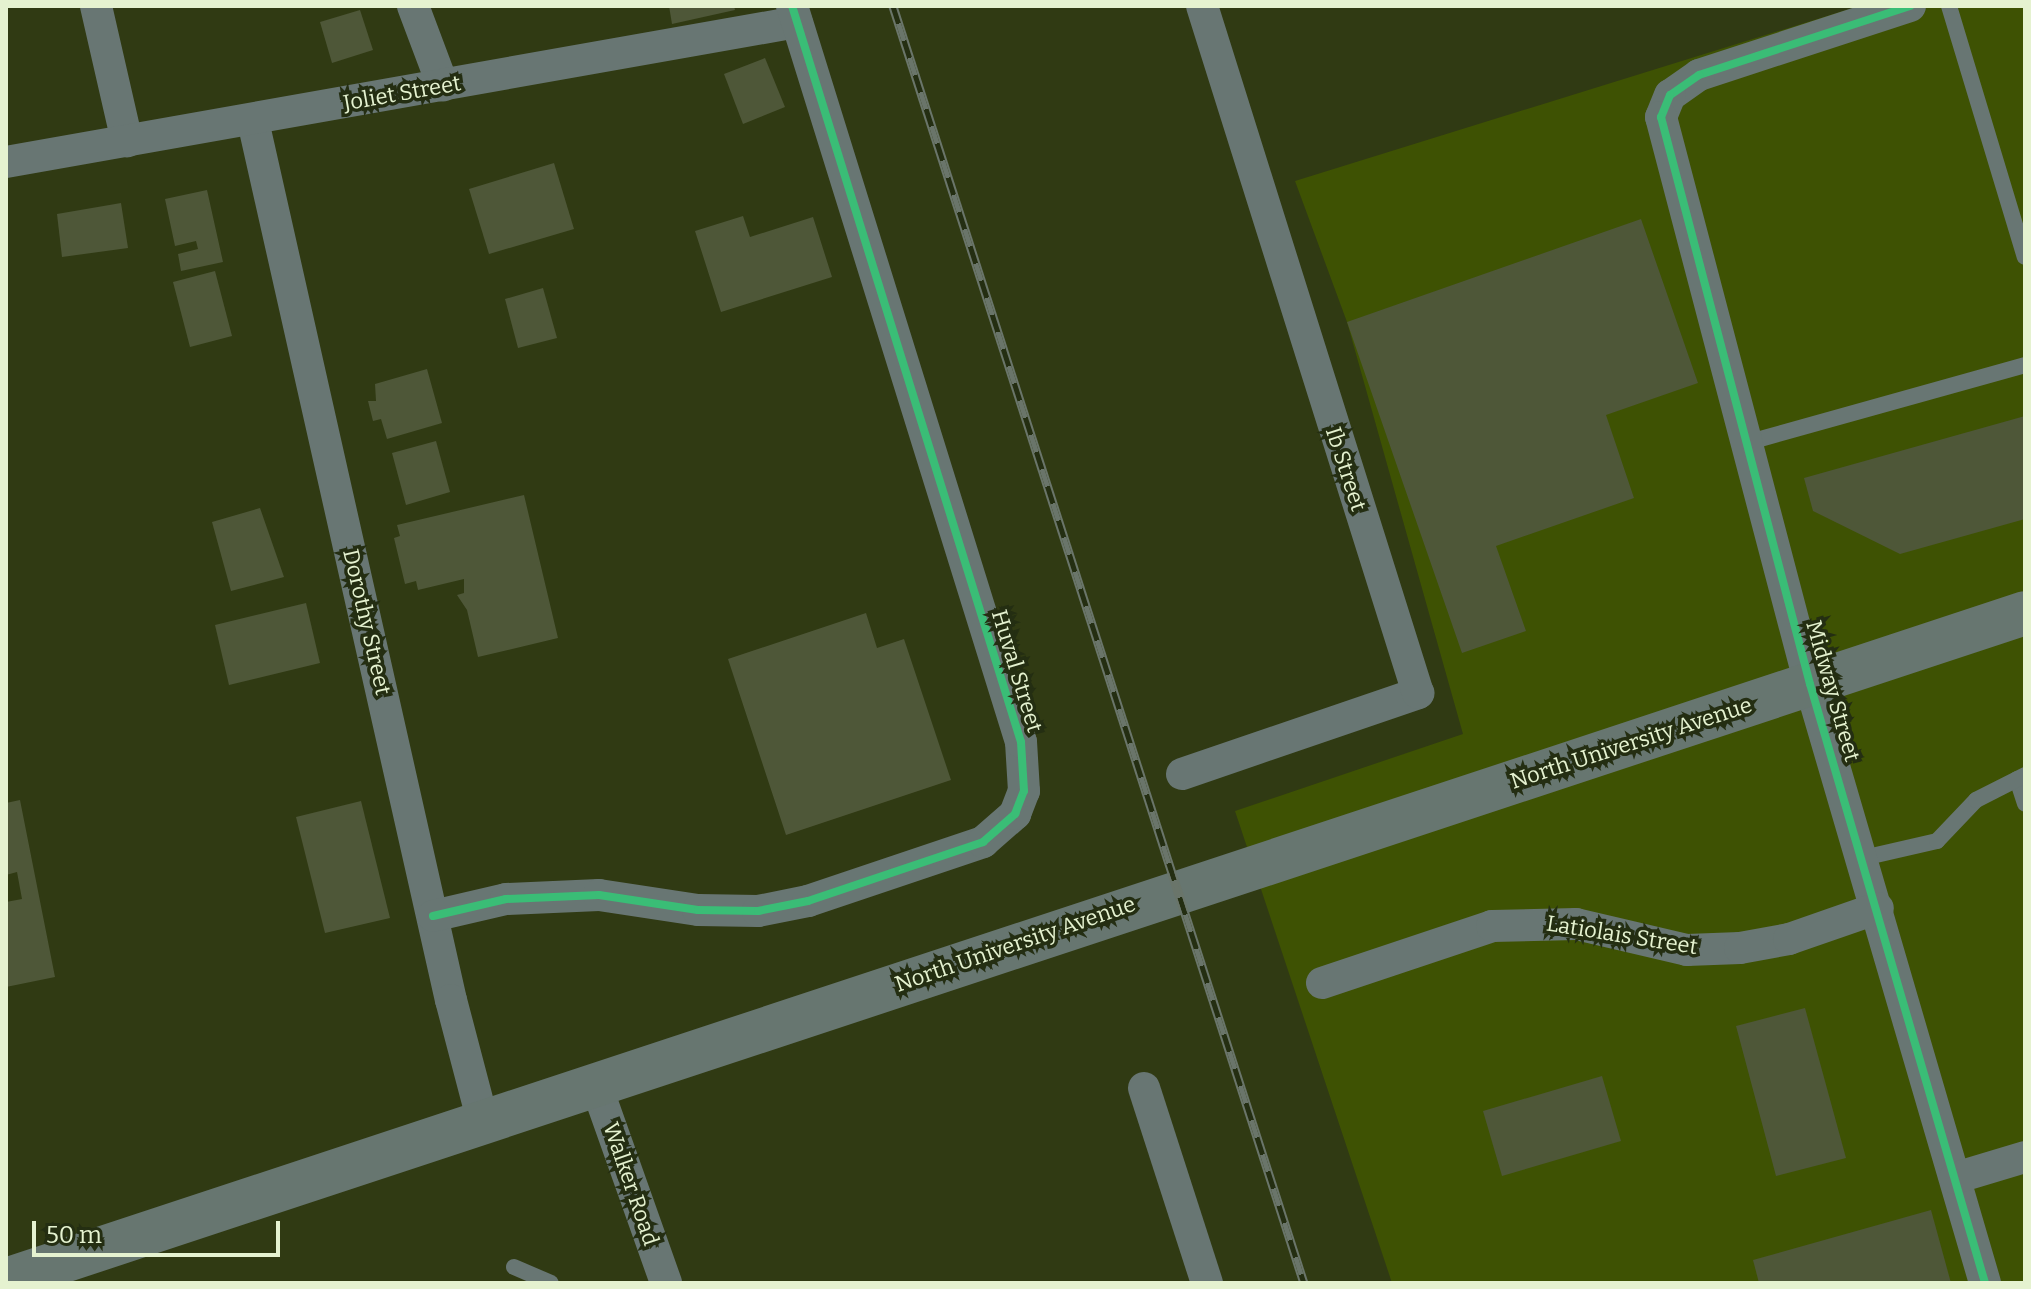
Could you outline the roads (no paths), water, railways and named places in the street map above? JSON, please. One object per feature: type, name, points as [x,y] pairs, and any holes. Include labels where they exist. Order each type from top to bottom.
[{"type":"main road","name":"North University Avenue","points":[[6,1280],[2025,613]]},
{"type":"street","points":[[96,6],[127,141]]},
{"type":"street","points":[[413,6],[443,86]]},
{"type":"street","name":"Ib Street","points":[[1182,774],[1418,693],[1202,6]]},
{"type":"street","name":"Midway Street","points":[[1910,6],[1699,75],[1670,95],[1663,107],[1663,139],[1810,684],[1878,908],[1985,1283]]},
{"type":"street","name":"Joliet Street","points":[[6,162],[443,86],[795,14]]},
{"type":"street","name":"Huval Street","points":[[433,916],[506,899],[599,895],[698,910],[758,911],[808,901],[983,842],[998,833],[1020,802],[1025,776],[1021,742],[795,14]]},
{"type":"street","name":"Dorothy Street","points":[[253,121],[433,916],[483,1122]]},
{"type":"street","name":"Latiolais Street","points":[[1322,983],[1492,926],[1576,924],[1687,950],[1740,948],[1789,939],[1878,908]]},
{"type":"street","name":"Walker Road","points":[[596,1085],[663,1282]]},
{"type":"street","points":[[1144,1088],[1207,1283]]},
{"type":"street","points":[[1955,1178],[2025,1157]]},
{"type":"lane","points":[[1949,6],[2025,257]]},
{"type":"lane","points":[[1746,443],[2025,365]]},
{"type":"lane","points":[[1863,858],[1937,841],[1976,800],[2021,777],[2025,804]]},
{"type":"lane","points":[[514,1267],[551,1283]]},
{"type":"railway","points":[[893,6],[1304,1283]]}]
